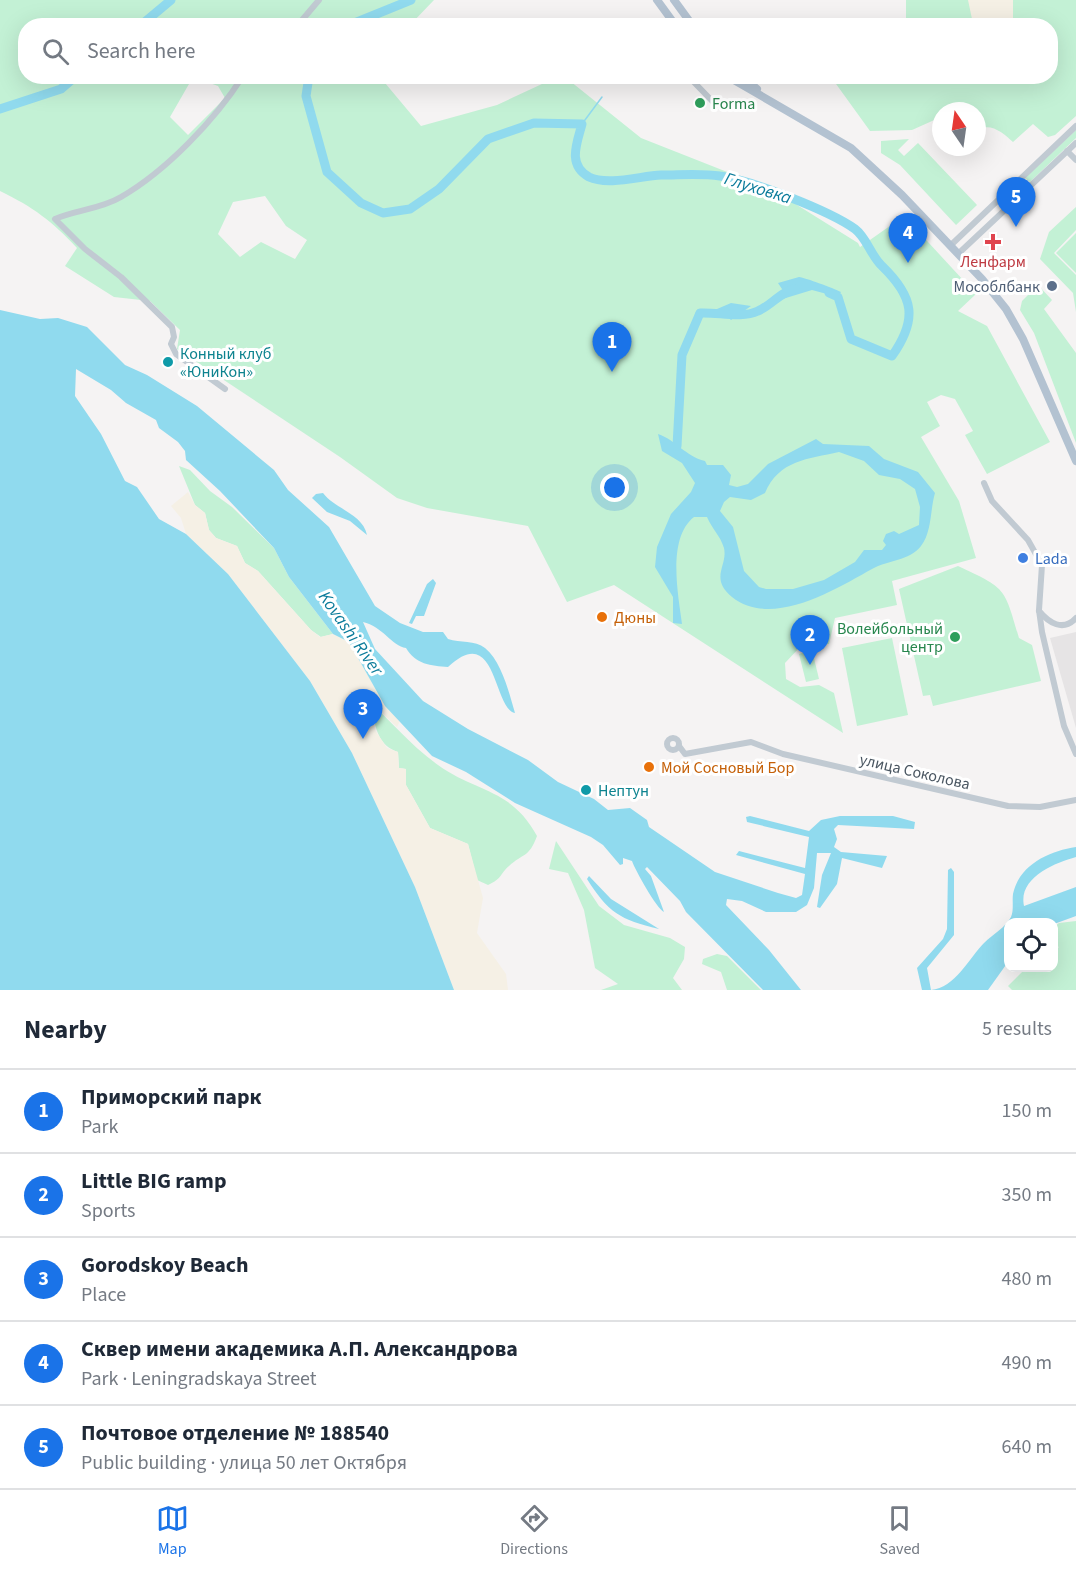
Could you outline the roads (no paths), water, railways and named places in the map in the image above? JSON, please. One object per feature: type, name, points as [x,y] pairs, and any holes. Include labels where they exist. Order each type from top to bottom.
[{"type":"main road","points":[[657,0],[670,18]]},
{"type":"main road","points":[[674,0],[687,18]]},
{"type":"main road","points":[[746,84],[851,148],[902,195],[997,296],[1015,323],[1076,460]]},
{"type":"street","points":[[304,18],[319,0]]},
{"type":"street","points":[[225,389],[176,354],[172,349],[174,338],[172,327],[121,277],[85,249],[55,219],[120,198],[153,175],[224,105],[238,84]]},
{"type":"street","points":[[696,84],[716,105]]},
{"type":"street","points":[[951,245],[1076,126]]},
{"type":"street","points":[[958,253],[1076,142]]},
{"type":"street","points":[[1067,151],[1076,160]]},
{"type":"street","points":[[984,483],[992,501],[1028,540],[1042,565],[1039,610],[1064,726],[1076,754]]},
{"type":"street","points":[[1039,610],[1052,624],[1062,625],[1076,618]]},
{"type":"street","name":"улица Соколова","points":[[679,746],[685,754],[751,742],[783,754],[1008,806],[1040,807],[1076,800]]},
{"type":"water","points":[[799,277],[841,292],[838,297],[812,290],[776,301],[784,292],[778,283]]},
{"type":"water","points":[[731,303],[751,306],[731,320],[724,313],[718,316],[711,311],[695,314],[697,310],[717,309]]},
{"type":"water","name":"Kovashi River","points":[[0,310],[40,319],[58,318],[87,327],[125,365],[147,375],[197,406],[274,470],[288,490],[329,527],[375,606],[400,623],[423,632],[443,632],[448,639],[477,644],[485,648],[500,669],[515,713],[508,708],[502,698],[492,671],[485,660],[476,654],[464,656],[448,667],[430,665],[414,658],[406,648],[396,644],[376,627],[363,622],[375,649],[423,701],[468,729],[528,760],[558,782],[594,799],[608,810],[630,808],[647,820],[649,827],[715,872],[796,898],[802,895],[805,874],[736,855],[739,851],[805,868],[809,837],[747,822],[746,817],[750,816],[809,831],[821,820],[840,816],[893,816],[915,822],[914,829],[838,825],[834,829],[837,839],[834,847],[841,852],[887,856],[882,868],[842,858],[837,884],[820,908],[817,907],[822,875],[831,853],[817,853],[814,888],[807,905],[796,912],[766,912],[742,901],[727,899],[726,905],[769,950],[801,990],[763,990],[686,912],[680,901],[647,867],[645,869],[651,876],[664,912],[652,897],[632,861],[623,858],[623,864],[620,865],[603,845],[591,837],[515,803],[466,772],[432,756],[385,706],[349,642],[333,634],[289,577],[274,548],[220,491],[186,460],[185,451],[178,442],[159,428],[156,420],[76,369],[75,396],[101,434],[125,481],[137,487],[159,519],[186,534],[228,574],[310,681],[352,753],[415,887],[454,990],[0,990]]},
{"type":"water","points":[[658,434],[692,456],[705,461],[707,465],[723,465],[731,475],[729,485],[737,487],[748,484],[768,464],[816,439],[823,444],[869,446],[884,459],[918,472],[935,493],[929,528],[921,546],[911,555],[878,566],[804,602],[766,609],[748,606],[725,590],[720,578],[725,554],[722,543],[707,517],[694,517],[680,538],[677,552],[677,582],[682,624],[673,623],[673,597],[655,567],[657,547],[671,514],[691,492],[695,483],[682,463],[662,451]],"holes":[[[839,452],[864,461],[879,475],[900,479],[915,489],[920,507],[919,525],[899,534],[894,531],[886,534],[883,541],[886,545],[882,550],[864,550],[855,562],[824,580],[793,589],[759,587],[744,571],[733,527],[720,511],[724,502],[730,497],[751,500],[765,493],[771,482],[786,467],[806,459]]]},
{"type":"water","points":[[323,493],[360,522],[367,535],[350,521],[327,512],[312,498],[316,494]]},
{"type":"water","points":[[433,579],[436,583],[424,616],[416,616],[412,624],[409,623],[427,584]]},
{"type":"water","points":[[1076,847],[1076,857],[1048,868],[1032,880],[1026,887],[1024,906],[1076,887],[1076,916],[1058,923],[1058,918],[1010,918],[1016,884],[1028,867],[1046,856]]},
{"type":"water","points":[[951,868],[954,872],[954,935],[927,968],[931,990],[922,990],[917,968],[943,939],[947,929],[948,870]]},
{"type":"water","points":[[589,876],[611,899],[659,929],[634,922],[616,913],[595,890],[587,879]]},
{"type":"water","points":[[1004,926],[1004,968],[988,990],[931,990],[940,988],[954,978],[984,943]]},
{"type":"waterway","name":"Глуховка","points":[[150,18],[171,0]]},
{"type":"waterway","name":"Глуховка","points":[[367,18],[411,0]]},
{"type":"waterway","name":"Глуховка","points":[[0,109],[61,89],[67,84]]},
{"type":"waterway","name":"Глуховка","points":[[308,84],[306,96],[327,172],[361,203],[383,213],[410,209],[439,189],[488,139],[534,123],[582,124],[575,153],[578,166],[589,177],[615,181],[661,175],[720,176],[751,183],[790,197],[855,229],[863,237],[878,262],[893,277],[906,298],[909,319],[906,331],[892,356],[851,339],[838,297],[829,293]]},
{"type":"waterway","points":[[582,124],[602,97]]},
{"type":"waterway","name":"Глуховка","points":[[677,446],[682,355],[700,313],[737,315],[751,313],[795,289]]},
{"type":"place","name":"Forma","points":[[700,103]]},
{"type":"place","name":"Почтовое отделение № 188540","points":[[1016,227]]},
{"type":"place","name":"Ленфарм","points":[[993,242]]},
{"type":"place","name":"Сквер имени академика А.П. Александрова","points":[[908,263]]},
{"type":"place","name":"Мособлбанк","points":[[1052,286]]},
{"type":"place","name":"Конный клуб «ЮниКон»","points":[[168,362]]},
{"type":"place","name":"Приморский парк","points":[[612,372]]},
{"type":"place","name":"Lada","points":[[1023,558]]},
{"type":"place","name":"Дюны","points":[[602,617]]},
{"type":"place","name":"Волейбольный центр","points":[[955,637]]},
{"type":"place","name":"Little BIG ramp","points":[[810,665]]},
{"type":"place","name":"Gorodskoy Beach","points":[[363,739]]},
{"type":"place","name":"Мой Сосновый Бор","points":[[649,767]]},
{"type":"place","name":"Нептун","points":[[586,790]]}]
